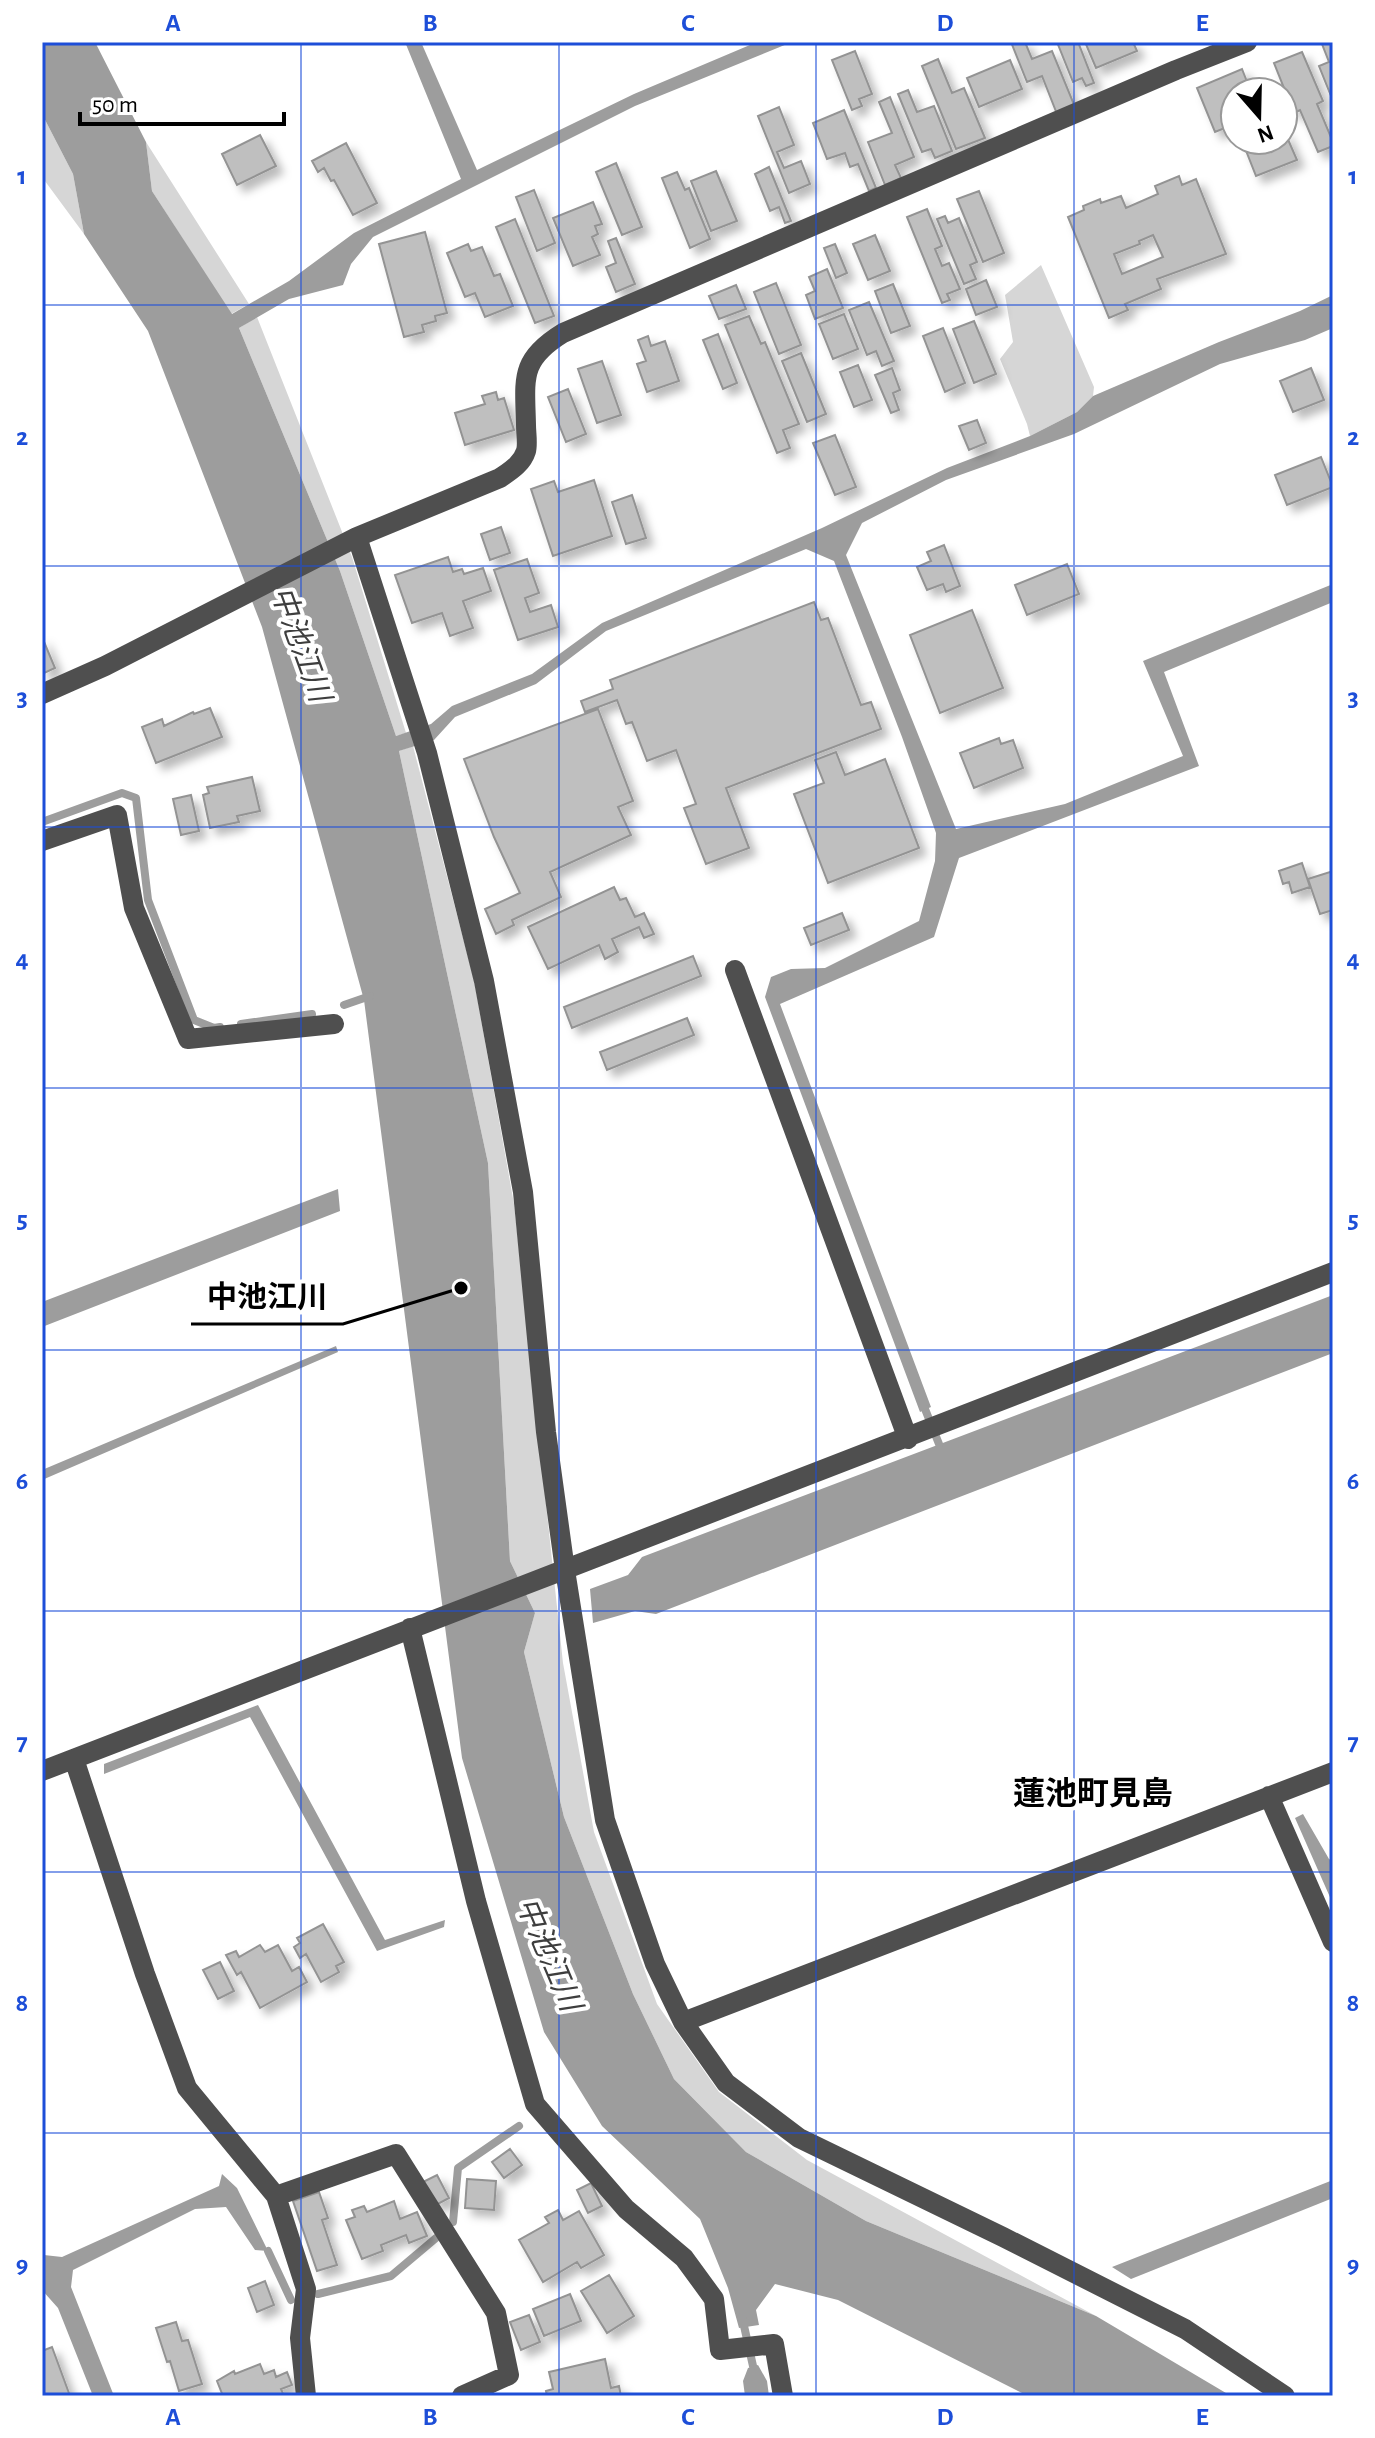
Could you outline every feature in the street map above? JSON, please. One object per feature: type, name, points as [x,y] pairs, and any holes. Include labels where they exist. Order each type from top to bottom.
[{"type":"street","points":[[42,694],[105,666],[357,537],[500,478],[518,465],[527,450],[525,381],[533,357],[563,333],[1247,42]]},
{"type":"street","points":[[357,537],[427,753],[484,981],[523,1192],[559,1572],[605,1820],[655,1964],[683,2022],[726,2083],[799,2138],[1185,2329],[1285,2396]]},
{"type":"street","points":[[42,841],[117,815],[134,908],[188,1039],[334,1024]]},
{"type":"street","points":[[735,970],[908,1439]]},
{"type":"street","points":[[42,1771],[908,1439],[1333,1272]]},
{"type":"street","points":[[416,1626],[476,1901],[535,2104],[626,2209],[684,2258],[714,2299],[720,2350],[774,2344],[783,2396]]},
{"type":"street","points":[[74,1759],[145,1974],[187,2088],[276,2196],[306,2289],[300,2338],[306,2396]]},
{"type":"street","points":[[683,2022],[1333,1772]]},
{"type":"street","points":[[1269,1796],[1333,1942]]},
{"type":"street","points":[[276,2196],[396,2154],[496,2313],[509,2375],[462,2396]]},
{"type":"shaded area","points":[[42,114],[73,174],[84,234],[42,177]]},
{"type":"shaded area","points":[[146,142],[249,304],[231,314],[152,191]]},
{"type":"shaded area","points":[[1041,265],[1094,387],[1093,396],[1077,412],[1030,436],[1000,359],[1013,342],[1005,295]]},
{"type":"shaded area","points":[[257,317],[352,557],[406,733],[396,736],[340,571],[239,328]]},
{"type":"shaded area","points":[[413,746],[474,980],[514,1204],[563,1663],[594,1832],[657,2004],[719,2092],[807,2160],[1096,2316],[866,2221],[746,2152],[674,2079],[633,1994],[564,1817],[524,1652],[535,1613],[510,1561],[488,1163],[399,751]]},
{"type":"water","points":[[42,42],[95,42],[146,142],[152,191],[232,314],[289,281],[354,233],[461,179],[405,42],[421,42],[477,170],[634,94],[757,42],[792,42],[635,106],[373,237],[351,264],[343,285],[289,299],[239,328],[340,571],[396,736],[431,724],[452,706],[532,674],[602,623],[822,528],[947,468],[1030,436],[1077,412],[1093,396],[1333,295],[1333,328],[1305,340],[1220,364],[1074,434],[946,480],[862,523],[846,555],[956,829],[1065,804],[1183,756],[1143,661],[1333,584],[1333,602],[1164,672],[1199,766],[959,858],[934,937],[780,1004],[931,1407],[920,1412],[765,997],[771,977],[791,969],[825,968],[919,921],[935,861],[936,833],[834,561],[806,549],[606,631],[536,684],[455,717],[434,740],[399,751],[488,1163],[510,1561],[535,1613],[524,1652],[564,1817],[633,1994],[674,2079],[746,2152],[866,2221],[1096,2316],[1231,2396],[1028,2396],[838,2300],[775,2284],[756,2310],[759,2325],[739,2328],[728,2288],[700,2219],[602,2126],[544,2032],[462,1758],[364,1000],[262,627],[148,331],[84,234],[73,174],[42,114]]},
{"type":"water","points":[[338,1189],[340,1211],[42,1327],[42,1302]]},
{"type":"water","points":[[1333,1295],[1333,1353],[656,1614],[635,1611],[593,1623],[590,1589],[628,1575],[642,1557]]},
{"type":"water","points":[[336,1346],[338,1352],[42,1480],[42,1470]]},
{"type":"water","points":[[258,1705],[385,1940],[445,1920],[444,1927],[377,1951],[250,1717],[104,1774],[104,1764]]},
{"type":"water","points":[[1303,1814],[1333,1861],[1333,1904],[1295,1818]]},
{"type":"water","points":[[222,2174],[237,2188],[268,2251],[255,2250],[226,2207],[195,2209],[73,2270],[71,2287],[114,2396],[93,2396],[58,2308],[42,2290],[42,2252],[44,2255],[62,2257],[219,2186]]},
{"type":"water","points":[[1333,2180],[1333,2198],[1131,2279],[1112,2267]]},
{"type":"water","points":[[758,2365],[767,2381],[769,2396],[745,2396],[743,2381],[748,2368]]},
{"type":"building","points":[[1011,42],[1025,42],[1032,59],[1052,51],[1075,107],[1057,114],[1042,76],[1027,82]]},
{"type":"building","points":[[1057,42],[1078,42],[1094,83],[1086,86],[1082,78],[1073,82]]},
{"type":"building","points":[[1085,42],[1133,42],[1137,51],[1096,68]]},
{"type":"building","points":[[1333,42],[1333,101],[1319,66],[1329,62],[1322,44]]},
{"type":"building","points":[[855,51],[872,94],[859,99],[862,106],[852,110],[832,60]]},
{"type":"building","points":[[1302,52],[1323,101],[1317,104],[1333,146],[1318,152],[1299,110],[1299,76],[1279,76],[1274,63]]},
{"type":"building","points":[[938,59],[952,93],[964,88],[985,138],[956,149],[922,66]]},
{"type":"building","points":[[1010,60],[1022,89],[979,107],[967,78]]},
{"type":"building","points":[[1242,69],[1245,76],[1225,76]]},
{"type":"building","points":[[1219,79],[1219,130],[1215,132],[1197,88]]},
{"type":"building","points":[[908,90],[917,112],[934,106],[952,151],[935,158],[931,149],[922,152],[898,94]]},
{"type":"building","points":[[890,97],[914,157],[895,165],[901,178],[885,185],[868,142],[892,133],[879,102]]},
{"type":"building","points":[[779,107],[794,145],[777,152],[784,168],[801,161],[810,184],[789,193],[758,116]]},
{"type":"building","points":[[844,110],[876,188],[869,191],[858,164],[850,167],[845,153],[827,159],[813,123]]},
{"type":"building","points":[[260,135],[276,166],[237,185],[222,154]]},
{"type":"building","points":[[346,143],[377,203],[353,215],[334,180],[331,181],[324,168],[318,172],[312,161]]},
{"type":"building","points":[[1248,156],[1295,156],[1297,160],[1256,176]]},
{"type":"building","points":[[616,163],[642,227],[622,235],[596,172]]},
{"type":"building","points":[[769,167],[791,221],[785,223],[779,207],[770,211],[755,174]]},
{"type":"building","points":[[716,171],[737,221],[711,231],[691,181]]},
{"type":"building","points":[[677,172],[685,190],[689,188],[710,239],[690,248],[662,178]]},
{"type":"building","points":[[1179,176],[1182,185],[1196,179],[1226,254],[1157,279],[1161,289],[1125,304],[1128,310],[1109,318],[1068,217],[1100,199],[1101,203],[1121,196],[1126,208],[1158,194],[1155,186]],"holes":[[[1153,235],[1163,257],[1122,274],[1114,254]]]},
{"type":"building","points":[[534,190],[555,243],[537,251],[516,197]]},
{"type":"building","points":[[979,191],[1004,253],[983,262],[957,199]]},
{"type":"building","points":[[593,202],[602,224],[595,226],[598,234],[592,237],[600,255],[573,266],[553,218]]},
{"type":"building","points":[[927,209],[942,246],[935,249],[942,266],[949,263],[960,289],[947,294],[950,300],[942,303],[907,217]]},
{"type":"building","points":[[945,216],[948,223],[959,218],[977,262],[970,265],[976,279],[964,284],[937,219]]},
{"type":"building","points":[[515,219],[554,316],[535,323],[496,227]]},
{"type":"building","points":[[425,232],[447,313],[435,316],[436,321],[422,325],[424,332],[404,337],[379,244]]},
{"type":"building","points":[[875,235],[890,271],[868,280],[853,244]]},
{"type":"building","points":[[616,238],[635,284],[616,292],[606,267],[616,263],[608,241]]},
{"type":"building","points":[[468,244],[471,251],[482,247],[494,276],[500,274],[513,306],[485,317],[475,293],[465,297],[447,253]]},
{"type":"building","points":[[835,244],[847,273],[836,278],[824,248]]},
{"type":"building","points":[[827,269],[843,308],[815,319],[806,295],[815,291],[809,277]]},
{"type":"building","points":[[986,280],[997,307],[976,315],[966,289]]},
{"type":"building","points":[[776,283],[801,345],[779,354],[754,292]]},
{"type":"building","points":[[893,284],[910,326],[891,333],[875,291]]},
{"type":"building","points":[[736,285],[746,309],[719,319],[709,296]]},
{"type":"building","points":[[869,302],[894,361],[882,366],[876,351],[867,355],[849,310]]},
{"type":"building","points":[[844,314],[858,349],[833,359],[819,324]]},
{"type":"building","points":[[749,316],[761,344],[765,342],[799,424],[783,430],[790,448],[777,453],[725,325]]},
{"type":"building","points":[[974,321],[996,374],[974,383],[953,329]]},
{"type":"building","points":[[943,328],[965,383],[945,392],[923,336]]},
{"type":"building","points":[[718,334],[737,383],[723,389],[703,340]]},
{"type":"building","points":[[648,336],[651,346],[665,341],[679,381],[647,392],[637,364],[646,361],[638,340]]},
{"type":"building","points":[[801,353],[826,414],[807,422],[782,361]]},
{"type":"building","points":[[602,361],[621,415],[597,423],[578,369]]},
{"type":"building","points":[[858,365],[872,400],[854,407],[840,372]]},
{"type":"building","points":[[892,368],[900,390],[893,393],[899,410],[891,413],[875,375]]},
{"type":"building","points":[[1311,368],[1324,400],[1293,412],[1280,381]]},
{"type":"building","points":[[568,389],[586,434],[566,442],[548,397]]},
{"type":"building","points":[[496,392],[498,400],[504,398],[514,430],[465,445],[455,413],[485,404],[482,396]]},
{"type":"building","points":[[977,420],[986,443],[969,450],[959,426]]},
{"type":"building","points":[[835,435],[856,487],[835,495],[813,443]]},
{"type":"building","points":[[1321,457],[1333,487],[1287,505],[1275,475]]},
{"type":"building","points":[[594,480],[612,536],[553,556],[531,489],[554,481],[558,492]]},
{"type":"building","points":[[632,495],[646,538],[626,544],[612,502]]},
{"type":"building","points":[[501,527],[510,553],[490,560],[481,534]]},
{"type":"building","points":[[944,545],[960,586],[946,592],[943,584],[927,590],[917,567],[931,561],[927,552]]},
{"type":"building","points":[[448,557],[453,572],[462,569],[464,574],[483,568],[491,591],[463,601],[473,628],[450,636],[442,613],[412,623],[395,575]]},
{"type":"building","points":[[527,559],[539,593],[525,598],[530,612],[551,605],[558,627],[518,640],[494,570]]},
{"type":"building","points":[[1067,564],[1079,594],[1027,615],[1015,585]]},
{"type":"building","points":[[814,602],[821,620],[828,618],[861,705],[871,702],[881,729],[726,788],[749,848],[706,864],[684,808],[696,804],[676,750],[647,761],[632,722],[626,724],[617,700],[585,712],[581,701],[613,689],[610,680]]},
{"type":"building","points":[[972,610],[1003,688],[940,713],[910,635]]},
{"type":"building","points":[[42,637],[55,668],[42,674]]},
{"type":"building","points":[[210,708],[222,737],[156,763],[142,727],[162,719],[164,726],[193,712]]},
{"type":"building","points":[[598,709],[633,801],[618,807],[631,835],[550,872],[561,897],[512,920],[514,925],[496,934],[485,909],[520,893],[464,759]]},
{"type":"building","points":[[999,738],[1001,744],[1013,740],[1023,768],[974,788],[960,753]]},
{"type":"building","points":[[836,752],[845,775],[885,759],[919,848],[828,883],[794,794],[824,783],[815,760]]},
{"type":"building","points":[[252,777],[260,811],[237,816],[239,822],[210,828],[203,795],[209,793],[207,787]]},
{"type":"building","points":[[191,795],[199,831],[181,835],[173,799]]},
{"type":"building","points":[[1302,863],[1310,887],[1292,893],[1289,882],[1283,884],[1279,871]]},
{"type":"building","points":[[1333,871],[1333,910],[1320,914],[1308,879]]},
{"type":"building","points":[[614,887],[620,900],[626,898],[635,917],[644,913],[654,934],[644,938],[639,927],[612,939],[618,952],[605,959],[599,945],[548,969],[528,927]]},
{"type":"building","points":[[842,913],[849,930],[811,945],[804,928]]},
{"type":"building","points":[[693,956],[701,976],[572,1028],[564,1007]]},
{"type":"building","points":[[687,1018],[694,1035],[607,1070],[600,1052]]},
{"type":"building","points":[[323,1924],[344,1962],[336,1966],[339,1972],[321,1982],[306,1954],[300,1958],[294,1947],[300,1943],[297,1938]]},
{"type":"building","points":[[260,1945],[265,1952],[278,1945],[292,1971],[299,1967],[307,1982],[260,2008],[241,1972],[237,1975],[226,1955],[236,1951],[239,1957]]},
{"type":"building","points":[[220,1962],[234,1991],[218,1999],[203,1970]]},
{"type":"building","points":[[510,2149],[522,2165],[504,2178],[492,2162]]},
{"type":"building","points":[[437,2175],[449,2198],[436,2205],[423,2182]]},
{"type":"building","points":[[467,2179],[496,2181],[494,2210],[465,2208]]},
{"type":"building","points":[[591,2183],[602,2206],[588,2213],[577,2190]]},
{"type":"building","points":[[319,2192],[328,2218],[322,2220],[337,2265],[317,2271],[293,2201]]},
{"type":"building","points":[[394,2201],[400,2219],[417,2212],[427,2236],[409,2243],[406,2235],[381,2245],[383,2251],[362,2259],[346,2220],[355,2217],[352,2210],[364,2206],[367,2212]]},
{"type":"building","points":[[558,2210],[563,2220],[579,2211],[604,2255],[581,2268],[577,2262],[543,2282],[519,2240],[549,2223],[545,2217]]},
{"type":"building","points":[[609,2275],[634,2316],[607,2333],[581,2291]]},
{"type":"building","points":[[265,2281],[274,2305],[257,2312],[248,2288]]},
{"type":"building","points":[[570,2294],[581,2321],[544,2336],[533,2309]]},
{"type":"building","points":[[529,2315],[540,2342],[521,2350],[510,2322]]},
{"type":"building","points":[[176,2322],[182,2341],[188,2340],[202,2384],[179,2391],[156,2328]]},
{"type":"building","points":[[52,2347],[70,2396],[42,2396],[42,2351]]},
{"type":"building","points":[[605,2359],[611,2388],[619,2386],[621,2396],[547,2396],[546,2391],[553,2389],[549,2372]]},
{"type":"building","points":[[260,2364],[264,2374],[274,2370],[276,2377],[287,2372],[292,2385],[281,2389],[284,2396],[223,2396],[217,2381],[234,2371],[235,2374]]},
{"type":"waterway","points":[[42,822],[122,793],[136,798],[148,900],[194,1020],[214,1028],[220,1027]]},
{"type":"waterway","points":[[344,1005],[370,996]]},
{"type":"waterway","points":[[241,1024],[312,1014]]},
{"type":"waterway","points":[[925,1409],[939,1444]]},
{"type":"waterway","points":[[453,2222],[458,2168],[519,2126]]},
{"type":"waterway","points":[[318,2294],[391,2276],[436,2238]]},
{"type":"waterway","points":[[268,2251],[291,2300]]},
{"type":"waterway","points":[[742,2317],[753,2366]]},
{"type":"place","name":"中池江川","points":[[461,1288]]},
{"type":"district","name":"蓮池町見島","points":[[1093,1793]]}]
